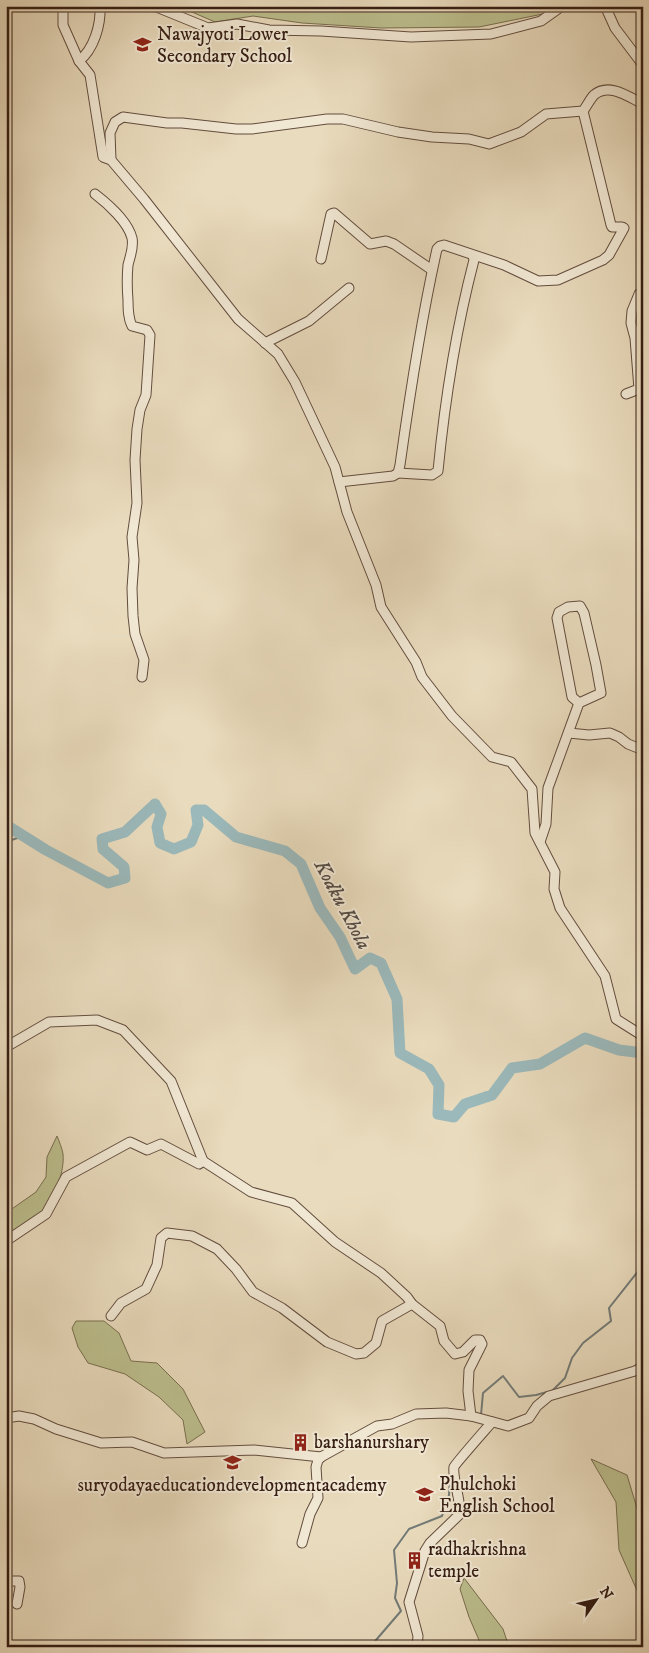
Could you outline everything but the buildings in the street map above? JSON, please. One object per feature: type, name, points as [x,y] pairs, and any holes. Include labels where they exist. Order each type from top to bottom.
[{"type":"street","points":[[63,6],[63,26],[79,61],[90,75],[103,157],[111,160],[144,198],[238,319],[278,354],[295,382],[335,467],[347,512],[376,584],[381,607],[416,662],[422,677],[452,716],[492,757],[511,762],[532,788],[536,833],[555,872],[554,888],[560,908],[605,976],[616,1019],[643,1036]]},
{"type":"street","points":[[79,61],[91,47],[99,22],[100,6]]},
{"type":"street","points":[[154,6],[208,28],[237,24],[269,30],[321,31],[411,37],[492,34],[541,20],[562,6]]},
{"type":"street","points":[[605,6],[615,28],[643,64]]},
{"type":"street","points":[[398,473],[412,378],[437,249],[444,245],[504,265],[538,281],[558,280],[603,260],[610,255],[624,228],[622,226],[612,227],[610,225],[583,112],[593,96],[600,91],[614,90],[643,104]]},
{"type":"street","points":[[111,160],[110,133],[115,122],[123,117],[236,129],[252,129],[327,119],[343,120],[398,132],[432,137],[470,139],[489,144],[521,132],[546,114],[583,112]]},
{"type":"street","points":[[95,194],[112,208],[132,237],[127,284],[129,320],[132,326],[147,330],[150,336],[146,395],[140,410],[137,429],[135,460],[137,503],[132,536],[134,560],[133,616],[137,640],[144,660],[142,677]]},
{"type":"street","points":[[321,259],[332,214],[334,213],[370,244],[386,241],[394,244],[432,270]]},
{"type":"street","points":[[339,482],[392,476],[398,473],[432,475],[438,471],[449,379],[466,289],[474,260],[473,256]]},
{"type":"street","points":[[265,343],[309,321],[349,288]]},
{"type":"street","points":[[626,394],[639,389],[635,338],[631,323],[632,311],[643,291]]},
{"type":"street","points":[[540,842],[546,824],[548,788],[579,703],[601,693],[584,613],[580,606],[568,607],[559,612],[557,618],[572,697],[579,703]]},
{"type":"street","points":[[569,733],[589,735],[610,733],[628,744],[643,750]]},
{"type":"street","points":[[6,1047],[49,1022],[96,1020],[123,1030],[171,1081],[203,1161],[251,1192],[292,1204],[335,1242],[381,1272],[412,1304],[440,1326],[444,1341],[455,1354],[463,1352],[475,1340],[480,1340],[482,1344],[469,1370],[468,1392],[482,1420],[470,1448],[454,1468],[460,1514],[424,1550],[409,1602],[418,1636],[418,1647]]},
{"type":"street","points":[[6,1241],[46,1214],[66,1178],[130,1142],[147,1150],[161,1144],[198,1164],[203,1161]]},
{"type":"street","points":[[111,1316],[121,1303],[146,1289],[156,1265],[161,1238],[167,1233],[192,1236],[217,1249],[236,1269],[253,1292],[282,1308],[326,1342],[356,1354],[364,1354],[376,1343],[382,1322],[412,1304]]},
{"type":"street","points":[[302,1543],[310,1514],[318,1498],[316,1468],[321,1458],[377,1426],[392,1424],[416,1414],[446,1413],[508,1426],[529,1418],[537,1406],[549,1396],[643,1367]]},
{"type":"street","points":[[6,1418],[19,1416],[34,1418],[56,1429],[101,1443],[132,1442],[164,1453],[254,1450],[321,1458]]},
{"type":"street","points":[[6,1581],[19,1581],[17,1604]]},
{"type":"green space","points":[[178,6],[555,6],[543,14],[479,27],[381,28],[302,23],[253,16],[215,22]]},
{"type":"green space","points":[[57,1136],[63,1152],[63,1162],[60,1180],[52,1197],[42,1212],[36,1217],[6,1235],[6,1213],[36,1192],[46,1177],[47,1157]]},
{"type":"green space","points":[[76,1321],[104,1321],[119,1333],[131,1361],[157,1363],[183,1389],[205,1432],[187,1444],[183,1420],[159,1397],[125,1374],[88,1363],[78,1347],[72,1328]]},
{"type":"green space","points":[[591,1459],[627,1475],[643,1528],[643,1604],[619,1550],[616,1502]]},
{"type":"green space","points":[[464,1578],[503,1629],[509,1647],[482,1647],[469,1617],[460,1589]]},
{"type":"waterway","name":"Kodku Khola","points":[[6,825],[46,850],[108,883],[125,878],[124,867],[103,849],[102,839],[125,832],[155,804],[161,814],[157,827],[160,843],[174,849],[191,842],[198,825],[196,810],[204,810],[236,837],[285,851],[301,864],[320,908],[340,937],[355,969],[370,958],[381,963],[397,999],[400,1053],[429,1069],[439,1085],[438,1114],[454,1117],[465,1104],[492,1095],[512,1068],[540,1064],[585,1038],[619,1050],[643,1053]]},
{"type":"waterway","points":[[6,842],[23,836]]},
{"type":"waterway","points":[[552,1391],[565,1378],[572,1358],[583,1343],[611,1321],[609,1308],[643,1265]]},
{"type":"waterway","points":[[481,1415],[483,1393],[503,1376],[519,1397],[547,1392]]},
{"type":"waterway","points":[[370,1647],[401,1611],[395,1598],[397,1583],[394,1550],[409,1529],[442,1516],[449,1495],[450,1476]]},
{"type":"place","name":"Nawajyoti Lower Secondary School","points":[[143,45]]},
{"type":"place","name":"barshanurshary","points":[[300,1442]]},
{"type":"place","name":"suryodayaeducationdevelopmentacademy","points":[[232,1462]]},
{"type":"place","name":"Phulchoki English School","points":[[425,1495]]},
{"type":"place","name":"radhakrishna temple","points":[[414,1560]]}]
